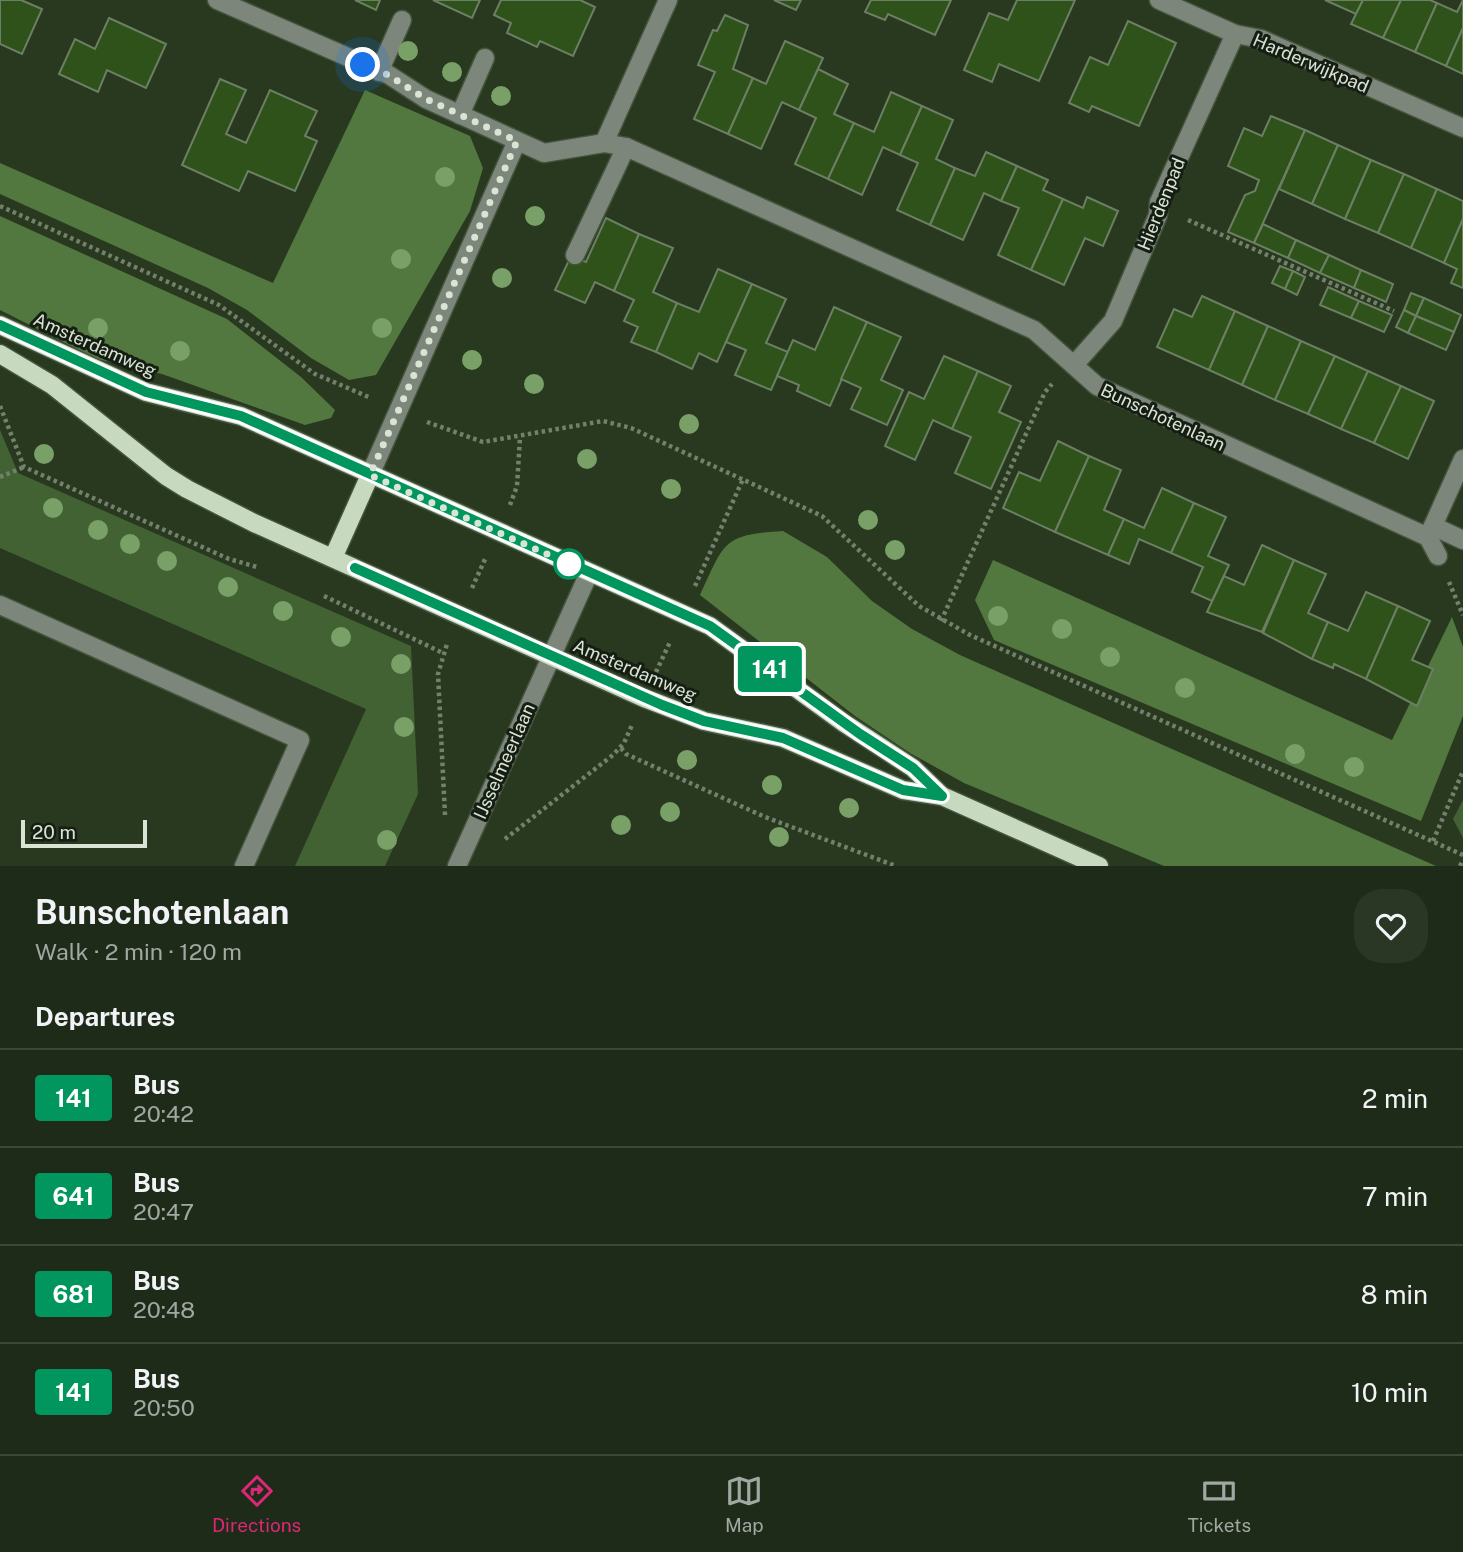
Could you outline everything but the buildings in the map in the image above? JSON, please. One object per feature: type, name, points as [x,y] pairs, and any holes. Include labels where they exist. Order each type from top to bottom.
[{"type":"main road","name":"Amsterdamweg","points":[[0,325],[116,381],[146,392],[241,416],[710,626],[860,734],[913,768],[942,796]]},
{"type":"main road","name":"Amsterdamweg","points":[[0,354],[67,396],[166,476],[254,523],[550,657],[704,721],[783,738],[903,790],[942,796],[1099,866]]},
{"type":"main road","points":[[333,558],[370,475]]},
{"type":"street","name":"Bunschotenlaan","points":[[217,0],[379,72],[460,115],[544,153],[604,143],[626,147],[1034,330],[1097,386],[1116,396],[1431,532],[1463,540]]},
{"type":"street","points":[[604,143],[668,0]]},
{"type":"street","name":"Harderwijkpad","points":[[1159,0],[1235,34],[1261,39],[1463,128]]},
{"type":"street","points":[[379,72],[401,20]]},
{"type":"street","name":"Hierdenpad","points":[[1074,365],[1113,321],[1158,215],[1159,202],[1235,34]]},
{"type":"street","points":[[460,115],[485,58]]},
{"type":"street","points":[[370,475],[517,141]]},
{"type":"street","points":[[575,256],[626,147]]},
{"type":"street","points":[[1438,556],[1431,532],[1463,460]]},
{"type":"street","name":"Amsterdamweg","points":[[550,657],[589,573]]},
{"type":"street","points":[[0,605],[300,740],[244,866]]},
{"type":"street","name":"IJsselmeerlaan","points":[[457,866],[550,657]]},
{"type":"path","points":[[0,206],[219,305],[315,374],[368,397]]},
{"type":"path","points":[[1202,226],[1394,311]]},
{"type":"path","points":[[941,621],[1045,392],[1056,379]]},
{"type":"path","points":[[0,406],[24,467],[229,559],[257,567]]},
{"type":"path","points":[[428,423],[477,442],[520,437],[603,421],[631,428],[822,516],[901,592],[941,621],[1433,841],[1463,858],[1460,866]]},
{"type":"path","points":[[508,508],[517,486],[520,437]]},
{"type":"path","points":[[0,477],[24,467]]},
{"type":"path","points":[[693,589],[743,479]]},
{"type":"path","points":[[471,590],[487,555]]},
{"type":"path","points":[[693,572],[699,575]]},
{"type":"path","points":[[324,596],[443,653]]},
{"type":"path","points":[[445,826],[438,674],[450,637]]},
{"type":"path","points":[[651,684],[671,639]]},
{"type":"path","points":[[494,847],[621,748],[634,722]]},
{"type":"path","points":[[621,748],[626,754],[765,817],[896,866]]},
{"type":"path","points":[[1433,841],[1463,771]]},
{"type":"green space","points":[[365,90],[470,136],[483,168],[470,211],[376,375],[349,380],[311,358],[247,310],[208,288],[0,194],[0,163],[273,283]]},
{"type":"green space","points":[[0,216],[227,319],[301,377],[335,410],[331,418],[305,425],[162,374],[97,359],[0,310]]},
{"type":"green space","points":[[0,430],[18,473],[411,646],[418,794],[385,866],[295,866],[366,709],[0,548]]},
{"type":"green space","points":[[783,531],[827,557],[872,601],[912,629],[960,655],[1436,866],[1164,866],[964,783],[910,753],[855,716],[700,595],[721,553],[728,545],[747,535]]},
{"type":"green space","points":[[993,560],[1392,740],[1452,617],[1463,647],[1463,716],[1421,821],[994,640],[975,600]]},
{"type":"green space","points":[[1463,800],[1463,838],[1453,819]]},
{"type":"bus line","name":"141","points":[[0,325],[116,381],[146,392],[241,416],[710,626],[860,734],[913,768],[942,796],[903,790],[783,738],[704,721],[662,705],[355,568]]},
{"type":"route","points":[[363,65],[388,75],[426,99],[517,141],[370,475],[569,564]]}]
